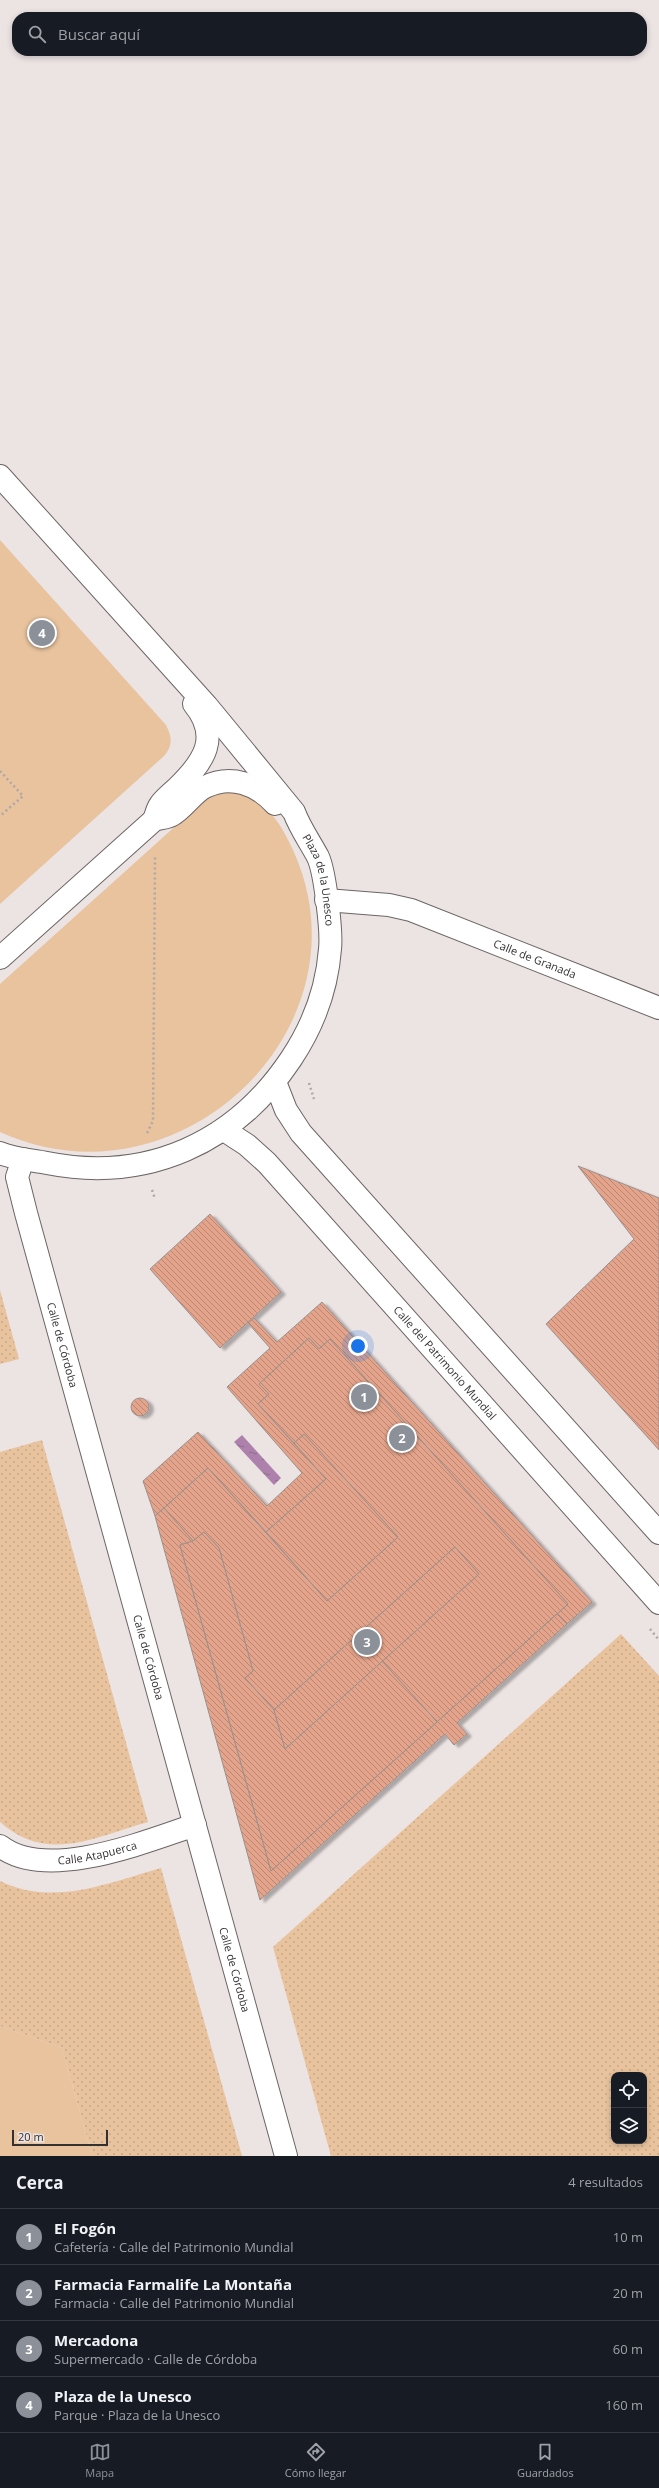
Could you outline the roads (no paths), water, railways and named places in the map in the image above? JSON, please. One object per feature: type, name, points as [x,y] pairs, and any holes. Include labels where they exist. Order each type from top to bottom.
[{"type":"street","name":"Plaza de la Unesco","points":[[0,476],[242,747],[294,812],[301,830],[318,858],[326,900],[331,949],[320,1002],[305,1037],[275,1082],[242,1117],[224,1130],[175,1155],[132,1166],[69,1168],[0,1153]]},
{"type":"street","points":[[0,958],[149,824],[160,805],[202,762],[207,741],[206,725],[200,712],[172,679],[167,662]]},
{"type":"street","points":[[149,824],[172,815],[205,787],[224,782],[243,782],[264,793],[274,802],[289,824],[301,830]]},
{"type":"street","name":"Calle de Granada","points":[[326,900],[389,905],[411,910],[659,1008]]},
{"type":"street","points":[[275,1082],[286,1110],[301,1133],[659,1533]]},
{"type":"street","name":"Calle del Patrimonio Mundial","points":[[224,1130],[247,1145],[267,1163],[659,1603]]},
{"type":"street","name":"Calle de Córdoba","points":[[23,1159],[17,1177],[26,1213],[286,2156]]},
{"type":"street","name":"Calle Atapuerca","points":[[0,1846],[28,1860],[52,1862],[76,1860],[194,1825]]},
{"type":"water","points":[[242,1435],[281,1478],[274,1485],[234,1442]]},
{"type":"place","name":"Plaza de la Unesco","points":[[42,633]]},
{"type":"place","name":"El Fogón","points":[[364,1397]]},
{"type":"place","name":"Farmacia Farmalife La Montaña","points":[[402,1438]]},
{"type":"place","name":"Mercadona","points":[[367,1642]]}]
